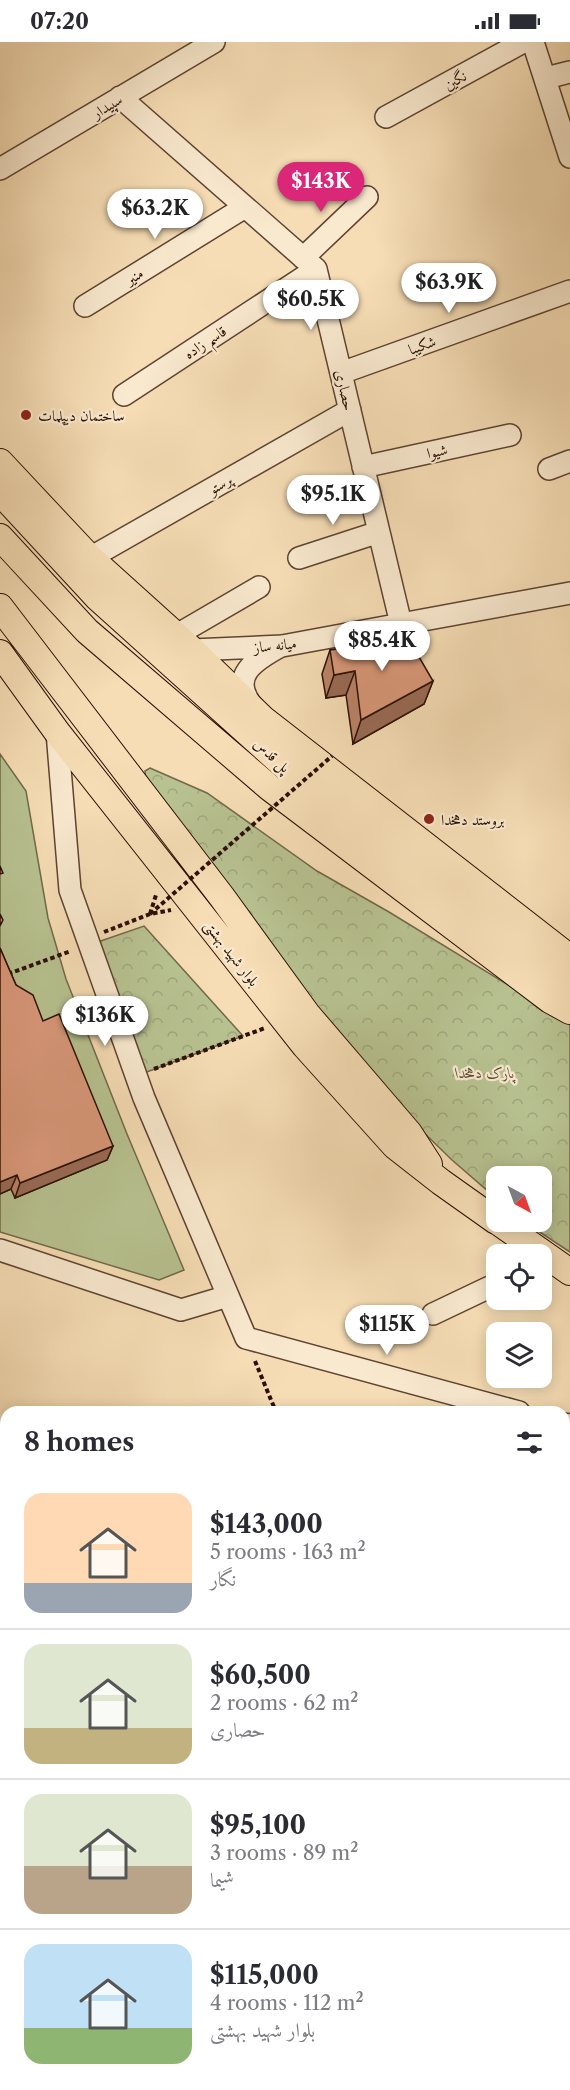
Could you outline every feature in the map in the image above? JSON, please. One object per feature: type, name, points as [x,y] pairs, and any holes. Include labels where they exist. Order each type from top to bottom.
[{"type":"main road","points":[[0,462],[90,558],[184,643],[262,719],[570,958]]},
{"type":"main road","name":"پل قدس","points":[[0,492],[97,597],[289,771],[543,968],[570,986]]},
{"type":"main road","name":"پل قدس","points":[[0,537],[87,631],[270,788],[550,1000],[570,1011]]},
{"type":"main road","points":[[0,607],[194,860],[307,1014],[409,1133],[441,1182]]},
{"type":"main road","name":"بلوار شهید بهشتی","points":[[0,653],[57,732],[305,1046],[395,1146],[486,1213]]},
{"type":"main road","name":"بلوار شهید بهشتی","points":[[512,1232],[554,1264]]},
{"type":"street","name":"سپیدار","points":[[0,169],[214,42]]},
{"type":"street","name":"نگین","points":[[386,117],[523,42]]},
{"type":"street","points":[[533,42],[570,157]]},
{"type":"street","points":[[546,78],[570,72]]},
{"type":"street","points":[[120,98],[310,263]]},
{"type":"street","name":"قاسم زاده","points":[[124,395],[310,263],[367,197]]},
{"type":"street","name":"منیر","points":[[85,306],[245,207]]},
{"type":"street","name":"حصاری","points":[[310,263],[341,374],[401,624]]},
{"type":"street","name":"شکیبا","points":[[341,374],[570,291]]},
{"type":"street","name":"پرستو","points":[[90,558],[350,410]]},
{"type":"street","name":"شیوا","points":[[363,467],[510,435]]},
{"type":"street","points":[[549,469],[570,461]]},
{"type":"street","points":[[299,558],[379,532]]},
{"type":"street","points":[[184,643],[259,587]]},
{"type":"street","name":"میانه ساز","points":[[184,643],[282,646],[570,593]]},
{"type":"street","points":[[262,719],[242,689],[242,679],[263,656],[282,646]]},
{"type":"street","points":[[57,732],[70,890],[136,1076],[246,1338],[497,1406]]},
{"type":"street","points":[[0,1250],[181,1310],[228,1296]]},
{"type":"street","points":[[433,1314],[486,1289]]},
{"type":"path","points":[[1,976],[88,942],[150,914],[332,756]]},
{"type":"path","points":[[136,1076],[286,1021]]},
{"type":"path","points":[[246,1338],[274,1406]]},
{"type":"green space","points":[[0,754],[26,791],[48,918],[66,979],[184,1270],[159,1280],[0,1232]]},
{"type":"green space","name":"پارک دهخدا","points":[[150,768],[207,793],[317,871],[389,912],[570,1023],[570,1252],[540,1232],[552,1232],[552,1166],[486,1166],[486,1189],[452,1160],[370,1080],[146,780],[145,771]]},
{"type":"green space","points":[[144,926],[243,1036],[136,1076],[89,945]]},
{"type":"building","points":[[408,638],[433,681],[361,720],[355,671],[334,675],[330,650]]},
{"type":"building","points":[[0,948],[16,985],[33,995],[43,1021],[59,1014],[113,1146],[20,1183],[17,1175],[0,1182]]},
{"type":"place","name":"ساختمان دیپلمات","points":[[26,415]]},
{"type":"place","name":"بروستد دهخدا","points":[[429,819]]}]
